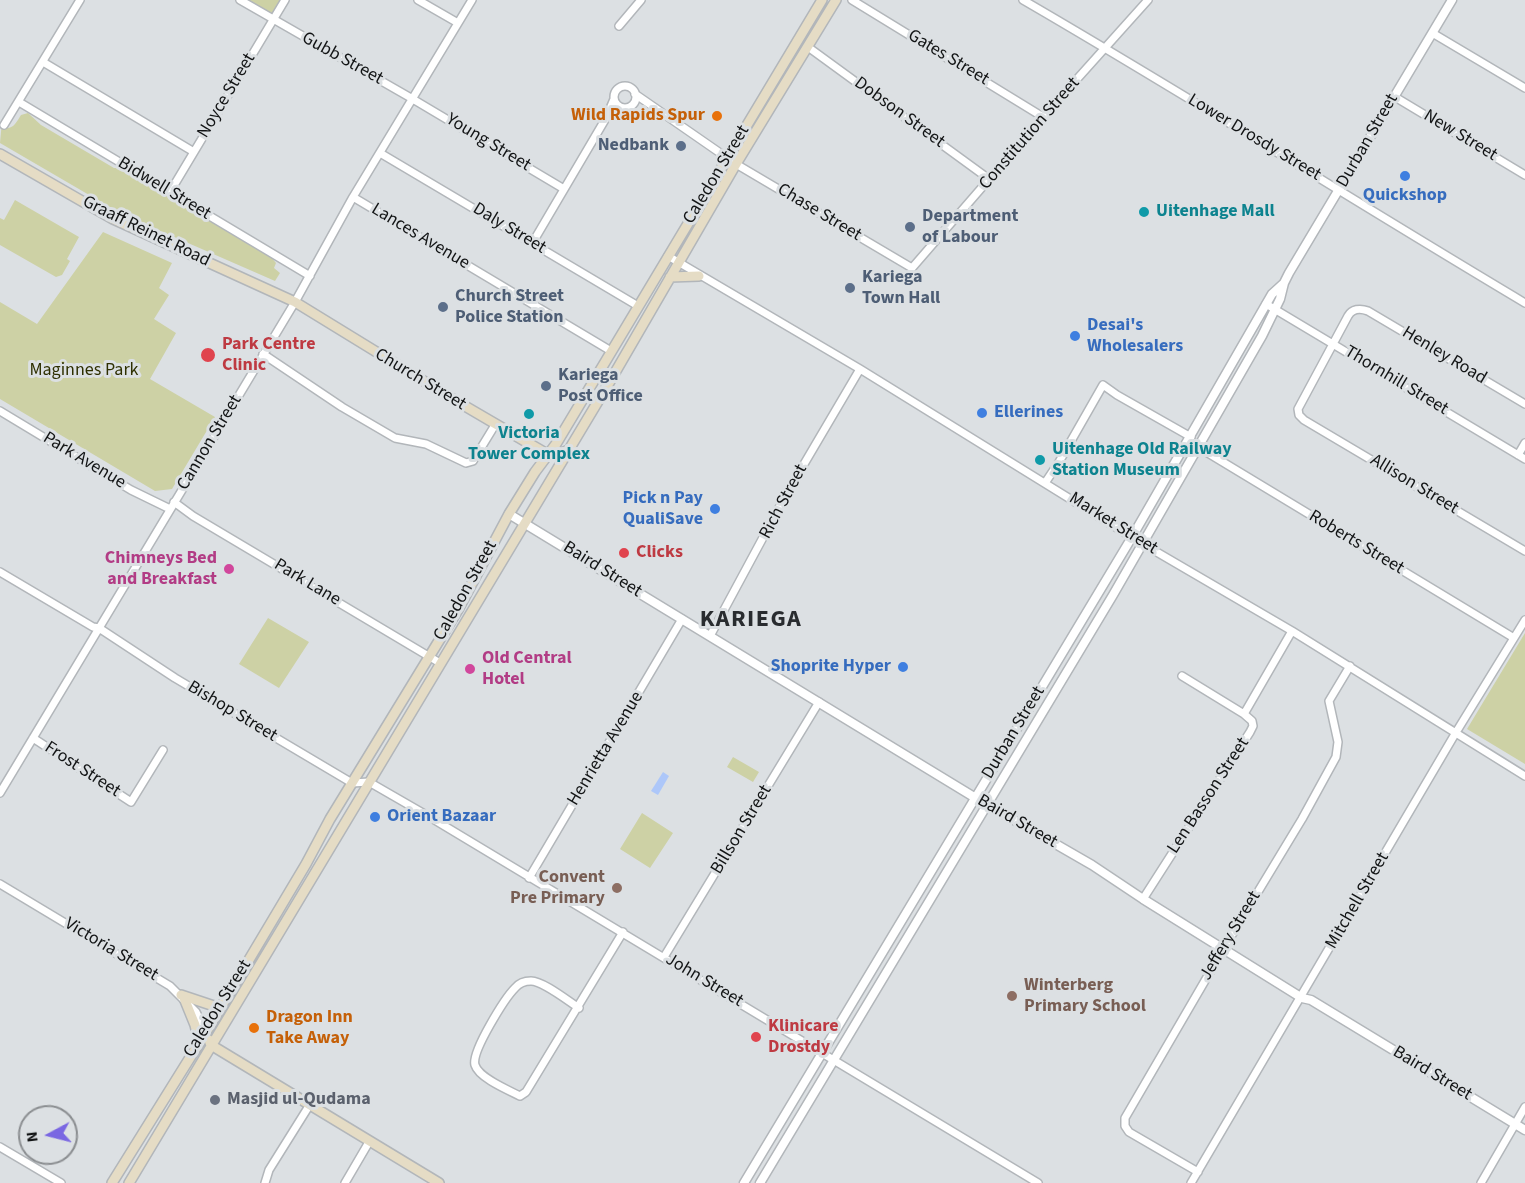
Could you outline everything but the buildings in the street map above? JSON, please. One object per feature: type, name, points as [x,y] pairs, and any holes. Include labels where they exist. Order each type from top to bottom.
[{"type":"main road","name":"Caledon Street","points":[[112,1183],[206,1032],[352,783],[430,656],[509,514],[547,454],[556,444],[822,0]]},
{"type":"main road","name":"Caledon Street","points":[[129,1183],[836,0]]},
{"type":"main road","name":"Graaff Reinet Road","points":[[0,154],[112,219],[295,302]]},
{"type":"main road","points":[[670,277],[699,276]]},
{"type":"main road","name":"Church Street","points":[[295,302],[495,425],[547,454]]},
{"type":"main road","points":[[553,474],[547,454],[558,455],[568,450]]},
{"type":"main road","points":[[183,997],[220,1008]]},
{"type":"main road","points":[[183,997],[195,1025],[199,1042]]},
{"type":"main road","points":[[206,1032],[211,1045],[439,1183]]},
{"type":"street","points":[[4,125],[80,0]]},
{"type":"street","name":"Gubb Street","points":[[240,0],[411,98]]},
{"type":"street","name":"Noyce Street","points":[[170,192],[285,0]]},
{"type":"street","points":[[418,0],[458,23]]},
{"type":"street","name":"Cannon Street","points":[[0,793],[295,302],[411,98],[472,0]]},
{"type":"street","points":[[619,26],[641,0]]},
{"type":"street","name":"Gates Street","points":[[852,0],[1043,117]]},
{"type":"street","name":"Lower Drosdy Street","points":[[1023,0],[1525,303]]},
{"type":"street","name":"Constitution Street","points":[[912,268],[1148,0]]},
{"type":"street","name":"Durban Street","points":[[744,1183],[1132,537],[1266,304],[1272,294],[1284,283],[1405,78],[1434,34],[1452,0]]},
{"type":"street","points":[[1434,34],[1525,88]]},
{"type":"street","name":"Dobson Street","points":[[808,47],[989,179]]},
{"type":"street","points":[[43,62],[194,152]]},
{"type":"street","points":[[533,242],[606,118],[616,91],[629,87],[635,94],[635,101],[631,106]]},
{"type":"street","name":"Chase Street","points":[[635,94],[736,164],[912,268]]},
{"type":"street","name":"New Street","points":[[1395,97],[1525,174]]},
{"type":"street","name":"Young Street","points":[[411,98],[564,189]]},
{"type":"street","points":[[614,99],[622,108]]},
{"type":"street","name":"Bidwell Street","points":[[19,102],[310,276]]},
{"type":"street","points":[[606,118],[622,108],[654,107]]},
{"type":"street","name":"Daly Street","points":[[380,153],[638,306]]},
{"type":"street","name":"Lances Avenue","points":[[353,197],[611,351]]},
{"type":"street","name":"Market Street","points":[[668,256],[860,369],[1143,544],[1350,666],[1525,776]]},
{"type":"street","name":"Durban Street","points":[[760,1183],[1143,544],[1275,310],[1284,283]]},
{"type":"street","name":"Thornhill Street","points":[[1266,304],[1522,457]]},
{"type":"street","name":"Henley Road","points":[[1334,344],[1349,314],[1364,309],[1525,404]]},
{"type":"street","name":"Allison Street","points":[[1334,344],[1299,404],[1298,413],[1304,420],[1525,551]]},
{"type":"street","points":[[263,354],[342,407],[395,438],[426,444],[466,463],[473,461],[495,425]]},
{"type":"street","name":"Rich Street","points":[[710,636],[787,493],[860,369]]},
{"type":"street","points":[[1045,483],[1103,385],[1191,437]]},
{"type":"street","name":"Park Avenue","points":[[0,411],[131,489],[170,509]]},
{"type":"street","points":[[1522,457],[1525,442]]},
{"type":"street","name":"Roberts Street","points":[[1198,447],[1514,638]]},
{"type":"street","name":"Park Lane","points":[[174,502],[193,516],[440,663]]},
{"type":"street","name":"Baird Street","points":[[509,514],[974,797],[1092,865],[1302,998],[1311,1000],[1525,1130]]},
{"type":"street","name":"Bishop Street","points":[[0,572],[93,627],[99,628],[175,678],[352,783]]},
{"type":"street","name":"Henrietta Avenue","points":[[529,878],[682,619]]},
{"type":"street","name":"Mitchell Street","points":[[1191,1183],[1302,998],[1455,734],[1525,620]]},
{"type":"street","name":"Len Basson Street","points":[[1143,899],[1250,732],[1253,726],[1252,721],[1244,714],[1292,631]]},
{"type":"street","name":"Jeffery Street","points":[[1198,1172],[1129,1132],[1124,1120],[1224,948],[1276,864],[1336,757],[1338,742],[1329,701],[1350,666]]},
{"type":"street","points":[[1182,676],[1244,714]]},
{"type":"street","name":"Billson Street","points":[[664,957],[819,702]]},
{"type":"street","name":"Frost Street","points":[[33,738],[131,802],[163,750]]},
{"type":"street","points":[[352,783],[369,782]]},
{"type":"street","name":"John Street","points":[[369,782],[623,932],[1038,1183]]},
{"type":"street","name":"Victoria Street","points":[[0,884],[163,981],[183,997],[196,1012],[206,1032]]},
{"type":"street","points":[[579,1008],[536,982],[521,983],[508,996],[477,1048],[474,1059],[477,1069],[494,1082],[520,1096],[524,1094],[579,1008],[623,932]]},
{"type":"street","points":[[265,1183],[269,1170],[309,1106]]},
{"type":"street","points":[[1481,1183],[1525,1107]]},
{"type":"street","points":[[345,1183],[369,1142]]},
{"type":"street","points":[[0,1147],[61,1183]]},
{"type":"street","points":[[1020,1183],[1025,1175]]},
{"type":"green space","points":[[240,0],[285,0],[273,20]]},
{"type":"green space","points":[[28,113],[41,125],[114,168],[120,168],[271,257],[276,263],[274,268],[280,273],[275,281],[108,206],[0,143],[2,121],[4,127],[10,128],[21,115]]},
{"type":"green space","points":[[15,200],[79,237],[67,259],[70,261],[62,275],[56,277],[0,245],[0,218],[4,220]]},
{"type":"green space","name":"Maginnes Park","points":[[103,232],[172,263],[159,288],[169,295],[154,319],[176,333],[150,379],[215,417],[172,489],[155,491],[0,399],[0,302],[37,324]]},
{"type":"green space","points":[[268,618],[309,642],[279,688],[239,664]]},
{"type":"green space","points":[[1525,633],[1525,764],[1467,729]]},
{"type":"green space","points":[[733,757],[759,772],[753,782],[727,767]]},
{"type":"green space","points":[[642,813],[673,833],[650,868],[620,849]]},
{"type":"water","points":[[663,772],[669,776],[658,795],[651,791]]},
{"type":"place","name":"Wild Rapids Spur","points":[[717,116]]},
{"type":"place","name":"Nedbank","points":[[681,146]]},
{"type":"place","name":"Quickshop","points":[[1405,176]]},
{"type":"place","name":"Uitenhage Mall","points":[[1144,212]]},
{"type":"place","name":"Department of Labour","points":[[910,227]]},
{"type":"place","name":"Kariega Town Hall","points":[[850,288]]},
{"type":"place","name":"Church Street Police Station","points":[[443,307]]},
{"type":"place","name":"Desai's Wholesalers","points":[[1075,336]]},
{"type":"place","name":"Park Centre Clinic","points":[[208,355]]},
{"type":"place","name":"Kariega Post Office","points":[[546,386]]},
{"type":"place","name":"Ellerines","points":[[982,413]]},
{"type":"place","name":"Victoria Tower Complex","points":[[529,414]]},
{"type":"place","name":"Uitenhage Old Railway Station Museum","points":[[1040,460]]},
{"type":"place","name":"Pick n Pay QualiSave","points":[[715,509]]},
{"type":"place","name":"Clicks","points":[[624,553]]},
{"type":"place","name":"Chimneys Bed and Breakfast","points":[[229,569]]},
{"type":"place","name":"Shoprite Hyper","points":[[903,667]]},
{"type":"place","name":"Old Central Hotel","points":[[470,669]]},
{"type":"place","name":"Orient Bazaar","points":[[375,817]]},
{"type":"place","name":"Convent Pre Primary","points":[[617,888]]},
{"type":"place","name":"Winterberg Primary School","points":[[1012,996]]},
{"type":"place","name":"Dragon Inn Take Away","points":[[254,1028]]},
{"type":"place","name":"Klinicare Drostdy","points":[[756,1037]]},
{"type":"place","name":"Masjid ul-Qudama","points":[[215,1100]]},
{"type":"district","name":"KARIEGA","points":[[751,621]]}]
